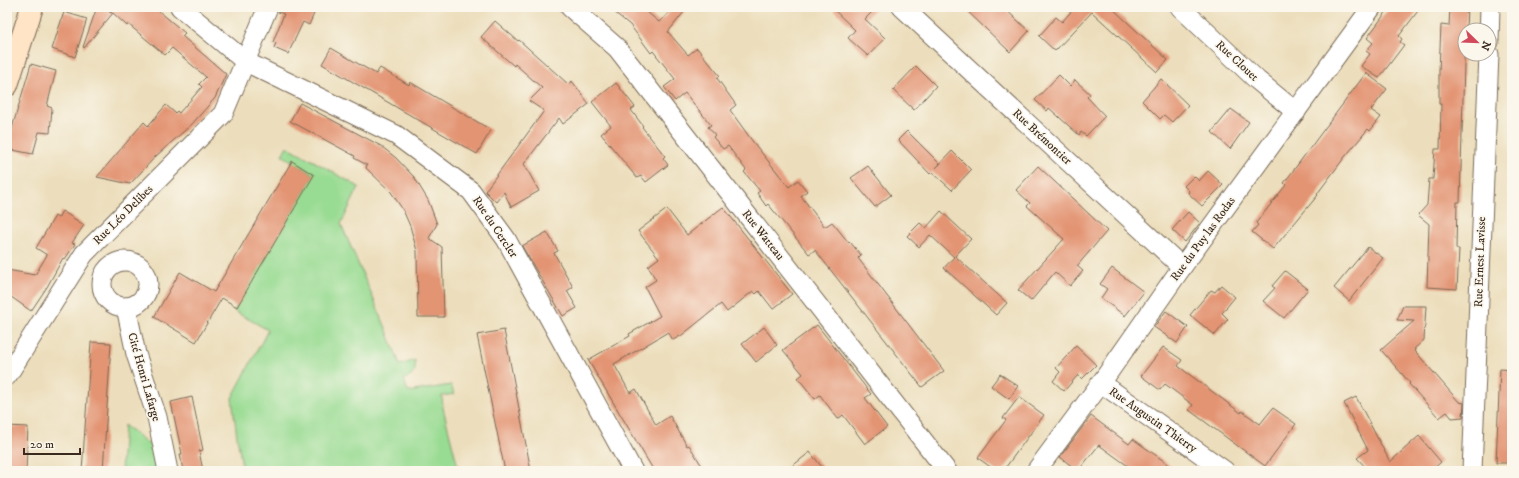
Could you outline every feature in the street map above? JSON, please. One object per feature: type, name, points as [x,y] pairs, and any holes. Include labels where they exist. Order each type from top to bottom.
[{"type":"main road","points":[[7,85],[32,7]]},
{"type":"street","name":"Rue du Cercler","points":[[180,7],[246,62],[396,135],[471,191],[506,239],[633,471]]},
{"type":"street","name":"Rue Léo Delibes","points":[[7,376],[84,254],[223,114],[268,7]]},
{"type":"street","name":"Rue Watteau","points":[[570,7],[617,48],[947,471]]},
{"type":"street","name":"Rue Brémontier","points":[[902,7],[1182,267]]},
{"type":"street","name":"Rue Clouet","points":[[1180,7],[1257,80],[1296,112]]},
{"type":"street","name":"Rue du Puy las Rodas","points":[[1036,471],[1101,383],[1182,267],[1372,7]]},
{"type":"street","points":[[1490,7],[1490,22]]},
{"type":"street","name":"Rue Ernest Lavisse","points":[[1472,471],[1488,62]]},
{"type":"street","points":[[84,254],[106,270]]},
{"type":"street","points":[[127,261],[141,267],[148,281],[147,289],[140,302],[133,306],[126,307],[118,306],[106,298],[101,284],[102,277],[106,270],[119,262],[127,261]]},
{"type":"street","name":"Cité Henri Lafarge","points":[[126,307],[136,354],[157,417],[168,471]]},
{"type":"street","name":"Rue Augustin Thierry","points":[[1101,383],[1225,471]]},
{"type":"green space","points":[[287,146],[359,187],[341,224],[386,328],[400,365],[415,360],[415,371],[410,377],[404,379],[408,392],[451,385],[454,394],[442,396],[443,408],[459,471],[243,471],[232,398],[268,330],[234,311],[314,175],[282,155]]},
{"type":"green space","points":[[124,425],[154,448],[158,471],[121,471]]},
{"type":"building","points":[[97,7],[112,13],[106,7],[154,7],[185,33],[182,36],[226,74],[215,98],[192,124],[156,156],[130,184],[97,177],[144,122],[148,126],[166,105],[175,113],[177,111],[179,113],[202,87],[199,84],[206,77],[172,48],[165,55],[128,24],[127,26],[113,13],[84,48],[83,47]]},
{"type":"building","points":[[279,7],[317,7],[309,25],[303,22],[288,54],[274,48],[276,43],[273,42],[284,14],[278,12]]},
{"type":"building","points":[[608,7],[641,7],[659,22],[675,7],[688,7],[668,32],[688,55],[697,48],[720,76],[717,78],[736,105],[730,110],[753,142],[789,187],[798,180],[807,191],[801,196],[824,226],[832,222],[861,255],[858,258],[944,371],[922,387],[815,250],[809,254],[768,204],[766,206],[757,193],[760,191],[744,172],[746,170],[728,146],[723,149],[713,137],[715,135],[708,127],[711,125],[685,93],[675,101],[664,87],[675,79],[653,51],[651,53],[630,25]]},
{"type":"building","points":[[831,7],[877,7],[865,19],[885,38],[868,56],[848,38],[855,30]]},
{"type":"building","points":[[963,7],[1003,7],[1029,31],[1010,52]]},
{"type":"building","points":[[1075,7],[1111,7],[1168,60],[1157,72],[1092,12],[1055,51],[1039,36],[1056,17],[1062,22]]},
{"type":"building","points":[[1390,7],[1421,7],[1399,36],[1402,39],[1400,42],[1404,45],[1379,78],[1361,66],[1370,54],[1366,51],[1373,43],[1367,38]]},
{"type":"building","points":[[1450,7],[1467,7],[1466,22],[1457,22],[1457,62],[1464,62],[1460,202],[1457,202],[1456,249],[1459,249],[1457,289],[1427,287],[1429,224],[1418,215],[1427,205],[1429,179],[1433,179],[1435,149],[1440,149],[1441,104],[1439,104],[1439,71],[1441,25],[1449,26]]},
{"type":"building","points":[[64,12],[87,19],[75,57],[52,49]]},
{"type":"building","points":[[495,21],[518,41],[519,40],[568,84],[572,81],[589,104],[563,124],[559,118],[524,164],[539,191],[511,207],[504,192],[496,202],[485,191],[544,111],[529,101],[542,88],[481,37]]},
{"type":"building","points":[[331,48],[376,74],[380,68],[409,85],[410,82],[491,130],[477,154],[322,64]]},
{"type":"building","points":[[31,64],[56,71],[47,106],[52,108],[50,133],[39,132],[33,154],[7,149]]},
{"type":"building","points":[[916,66],[936,86],[914,110],[893,90]]},
{"type":"building","points":[[1366,73],[1387,89],[1371,110],[1381,117],[1370,131],[1368,129],[1344,158],[1317,194],[1318,195],[1273,249],[1252,232],[1258,225],[1256,223],[1286,185],[1284,183]]},
{"type":"building","points":[[1059,75],[1070,86],[1075,80],[1090,94],[1087,97],[1105,116],[1086,136],[1081,132],[1079,135],[1049,108],[1047,111],[1035,100]]},
{"type":"building","points":[[1161,79],[1188,105],[1172,122],[1164,115],[1160,119],[1142,101]]},
{"type":"building","points":[[616,83],[635,107],[631,110],[643,126],[642,127],[665,156],[663,158],[668,165],[646,182],[641,176],[637,178],[601,134],[611,126],[592,102]]},
{"type":"building","points":[[300,103],[381,146],[396,158],[414,177],[428,200],[437,224],[429,238],[442,247],[444,317],[418,317],[417,251],[410,226],[403,210],[391,192],[366,168],[367,165],[354,158],[355,156],[290,121]]},
{"type":"building","points":[[1231,109],[1249,122],[1230,149],[1212,132]]},
{"type":"building","points":[[907,131],[940,164],[952,151],[971,170],[952,190],[932,172],[930,174],[898,140]]},
{"type":"building","points":[[292,161],[314,175],[237,307],[222,298],[196,342],[154,317],[180,272],[214,292]]},
{"type":"building","points":[[868,166],[891,195],[875,207],[851,178]]},
{"type":"building","points":[[1038,166],[1107,231],[1077,266],[1083,271],[1070,286],[1055,272],[1031,301],[1018,290],[1064,239],[1027,206],[1030,203],[1016,190]]},
{"type":"building","points":[[1208,171],[1223,185],[1202,206],[1188,193],[1189,191],[1184,186],[1194,176],[1199,181]]},
{"type":"building","points":[[723,207],[792,294],[773,309],[759,291],[756,294],[753,291],[727,312],[721,304],[682,335],[673,340],[668,332],[614,364],[630,393],[636,389],[656,425],[670,416],[687,446],[689,445],[705,471],[654,471],[588,360],[630,336],[629,334],[660,316],[645,287],[656,280],[648,266],[659,258],[638,231],[667,209],[687,235]]},
{"type":"building","points":[[62,211],[84,225],[72,243],[75,244],[65,259],[63,258],[47,287],[31,311],[7,294],[7,270],[35,275],[47,255],[36,248],[55,216],[58,218]]},
{"type":"building","points":[[941,211],[971,239],[955,256],[1007,303],[996,315],[944,268],[954,257],[930,235],[919,247],[907,236],[920,223],[926,228]]},
{"type":"building","points":[[1188,212],[1200,223],[1185,242],[1172,230]]},
{"type":"building","points":[[547,232],[558,251],[554,253],[573,287],[567,291],[577,308],[563,316],[522,246]]},
{"type":"building","points":[[1368,247],[1383,258],[1349,301],[1334,288]]},
{"type":"building","points":[[1112,268],[1144,292],[1125,316],[1101,298],[1107,289],[1100,284]]},
{"type":"building","points":[[1285,271],[1308,289],[1284,318],[1263,301],[1275,288],[1272,286]]},
{"type":"building","points":[[1221,285],[1235,297],[1222,313],[1228,319],[1215,335],[1190,315],[1211,290],[1215,292]]},
{"type":"building","points":[[1403,306],[1426,306],[1424,340],[1414,349],[1459,402],[1464,403],[1463,417],[1452,418],[1447,412],[1439,418],[1381,350],[1414,321],[1397,320]]},
{"type":"building","points":[[1166,311],[1188,327],[1177,343],[1154,327]]},
{"type":"building","points":[[817,325],[871,394],[865,398],[887,427],[865,444],[843,415],[838,419],[820,395],[815,399],[798,378],[803,374],[783,350]]},
{"type":"building","points":[[764,327],[777,345],[756,362],[742,344]]},
{"type":"building","points":[[504,330],[531,471],[505,471],[477,335]]},
{"type":"building","points":[[91,342],[111,343],[103,471],[82,471]]},
{"type":"building","points":[[1076,346],[1096,365],[1082,379],[1078,375],[1064,391],[1053,381],[1060,372],[1056,368]]},
{"type":"building","points":[[1163,347],[1182,360],[1178,366],[1241,413],[1242,411],[1260,424],[1273,408],[1296,424],[1265,466],[1189,410],[1193,405],[1165,384],[1160,390],[1141,376]]},
{"type":"building","points":[[1500,369],[1512,370],[1512,463],[1496,463]]},
{"type":"building","points":[[1000,374],[1018,386],[1009,399],[991,386]]},
{"type":"building","points":[[192,397],[203,450],[199,451],[203,471],[183,471],[180,454],[182,454],[171,402]]},
{"type":"building","points":[[1019,397],[1044,415],[1003,471],[996,471],[978,458],[1006,420],[1003,418]]},
{"type":"building","points":[[1356,397],[1390,462],[1419,436],[1441,462],[1431,471],[1369,471],[1357,458],[1368,450],[1344,403]]},
{"type":"building","points":[[1091,416],[1129,444],[1133,439],[1178,471],[1135,471],[1099,445],[1078,471],[1060,457]]},
{"type":"building","points":[[7,426],[28,427],[26,471],[7,471]]},
{"type":"building","points":[[810,452],[825,471],[786,471]]}]
